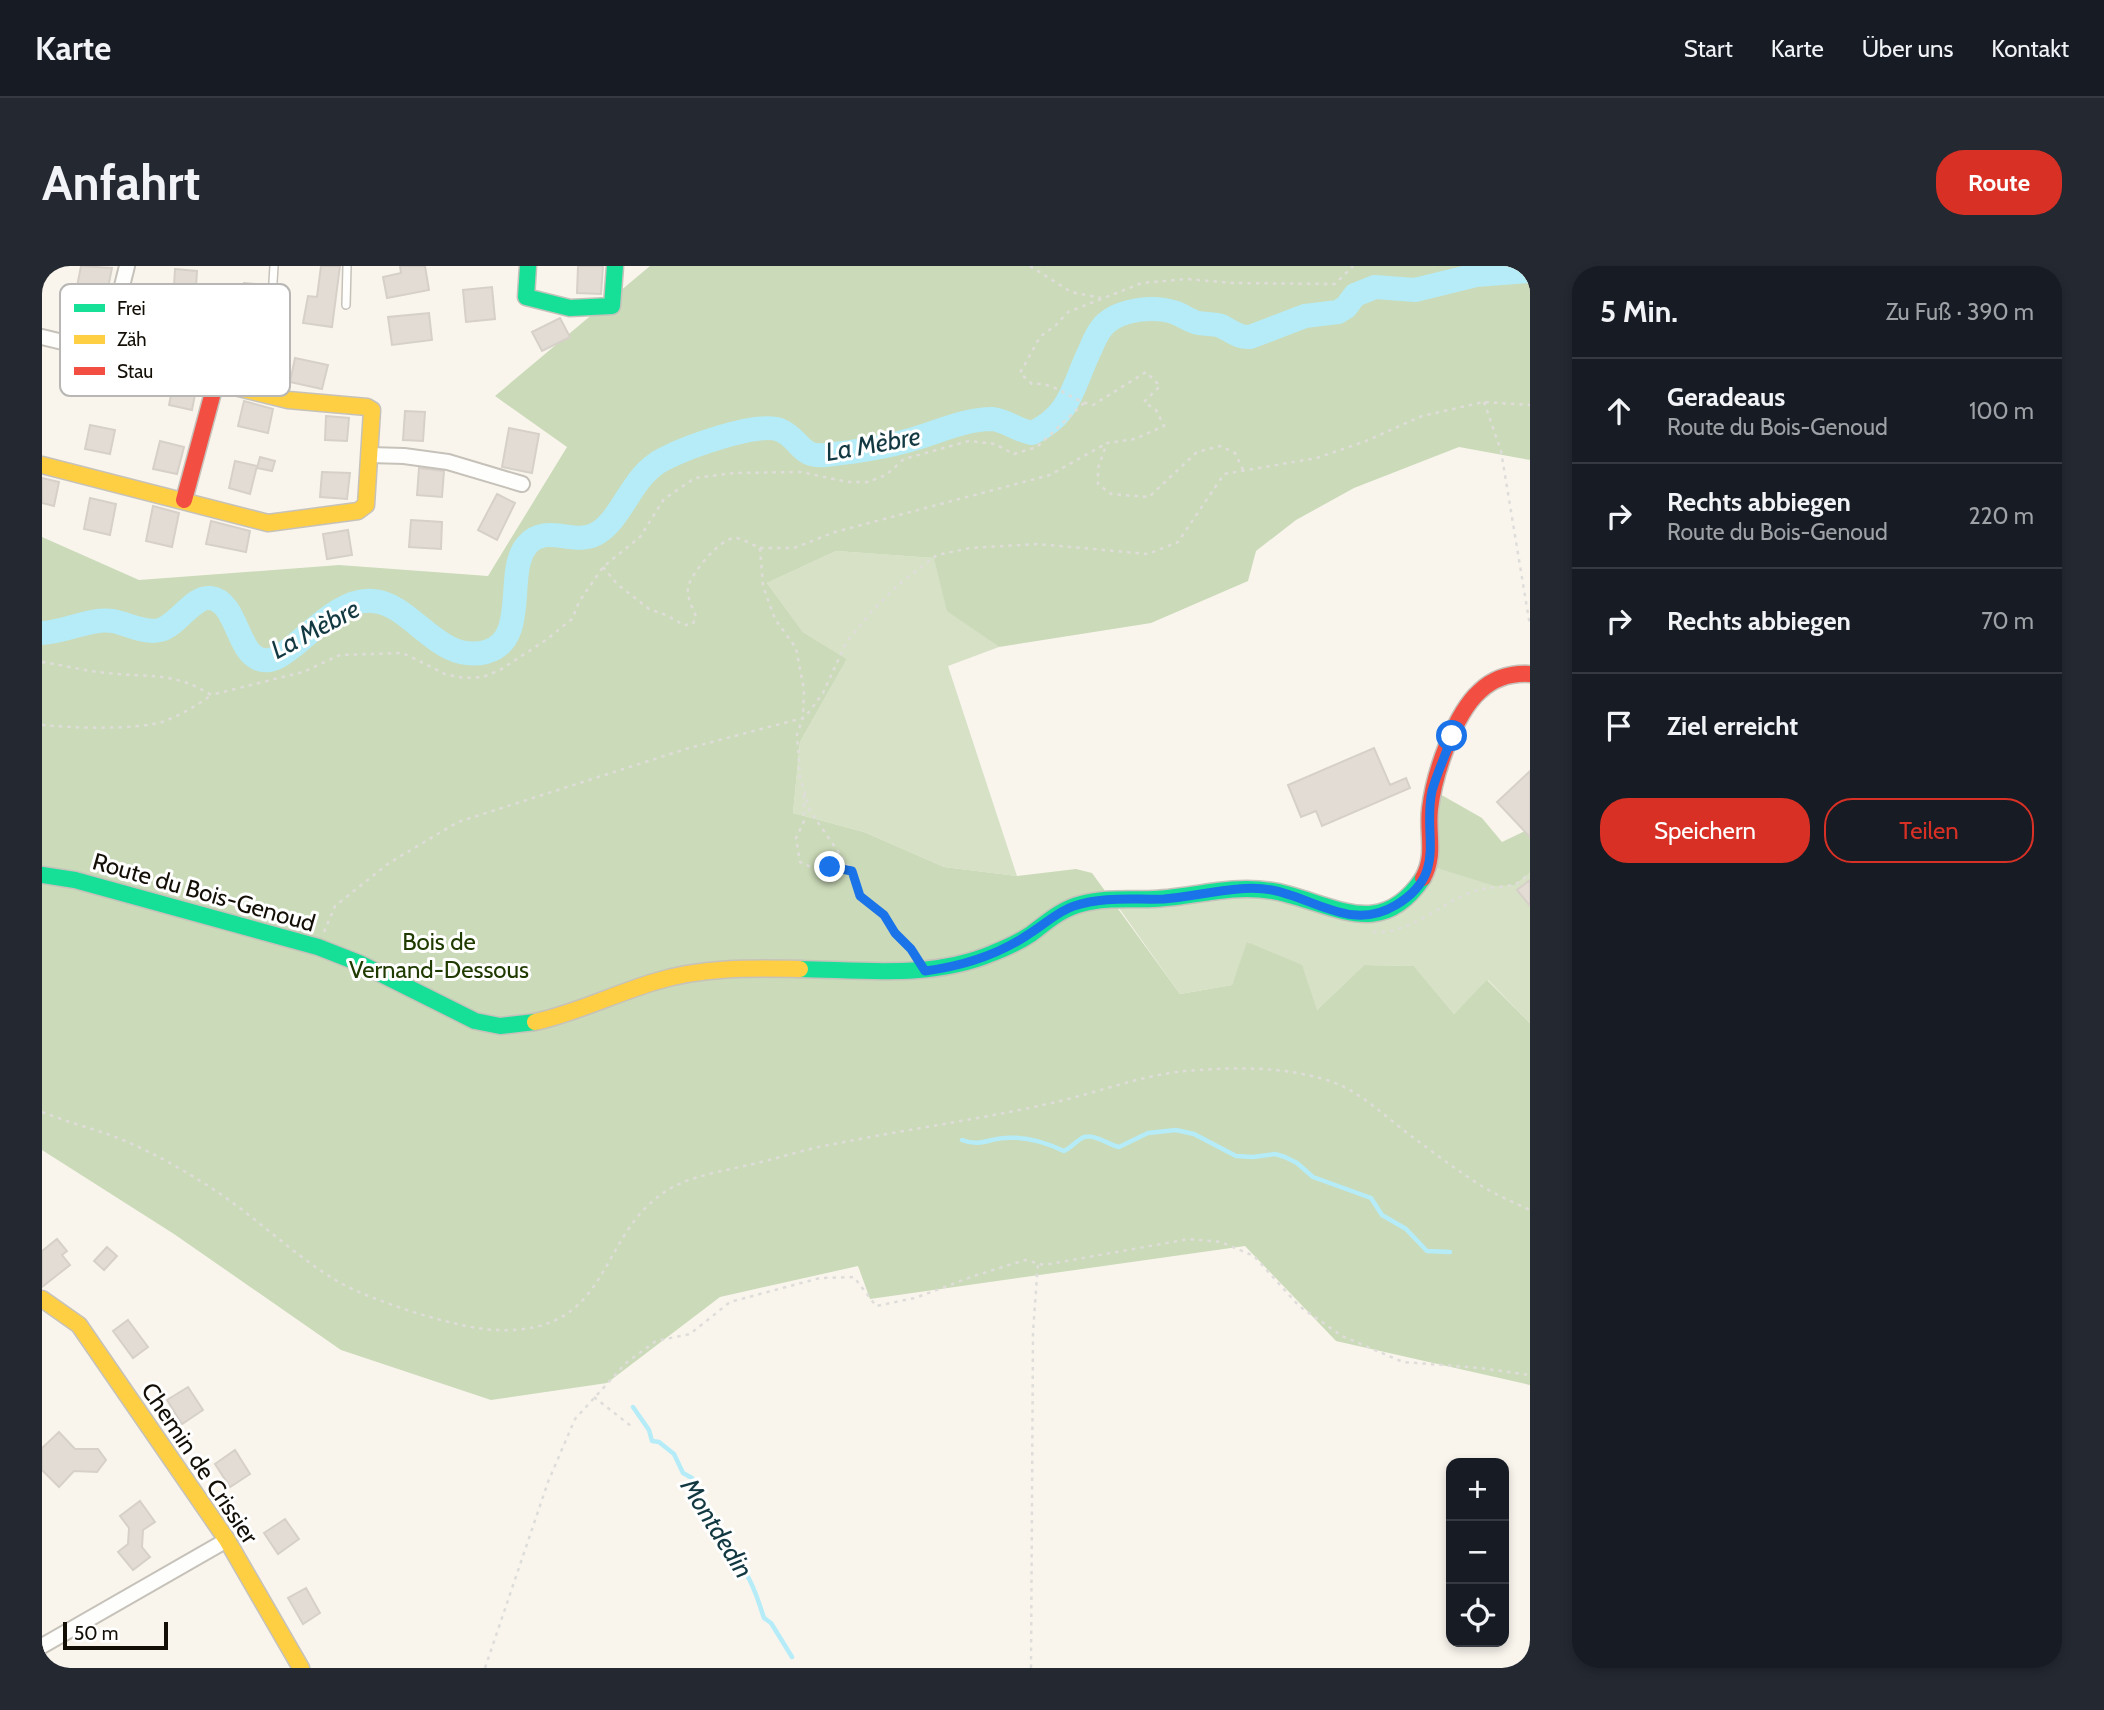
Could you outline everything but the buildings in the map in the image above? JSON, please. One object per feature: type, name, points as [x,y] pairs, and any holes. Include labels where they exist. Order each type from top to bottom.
[{"type":"street","points":[[122,284],[127,266]]},
{"type":"street","points":[[528,266],[526,297],[570,308],[612,306],[615,266]]},
{"type":"street","points":[[42,337],[60,341]]},
{"type":"street","points":[[184,500],[210,396]]},
{"type":"street","points":[[42,465],[268,523],[358,511],[366,505],[372,410],[367,407],[288,400],[272,396]]},
{"type":"street","points":[[370,455],[449,462],[522,484]]},
{"type":"street","name":"Route du Bois-Genoud","points":[[42,876],[75,880],[318,947],[359,963],[475,1021],[500,1026],[523,1025],[553,1018],[656,981],[726,968],[925,971],[953,968],[996,952],[1027,936],[1072,906],[1090,902],[1165,899],[1239,888],[1268,889],[1290,894],[1347,915],[1373,916],[1397,905],[1416,889],[1429,866],[1432,791],[1465,708],[1478,692],[1498,679],[1517,673],[1530,674]]},
{"type":"street","name":"Chemin de Crissier","points":[[45,1302],[79,1325],[227,1540],[301,1668]]},
{"type":"street","points":[[42,1646],[227,1540]]},
{"type":"lane","points":[[274,284],[275,266]]},
{"type":"lane","points":[[346,305],[347,266]]},
{"type":"path","points":[[1030,266],[1071,292],[1104,299]]},
{"type":"path","points":[[603,566],[617,584],[649,609],[684,625],[693,624],[696,616],[688,584],[707,556],[725,541],[736,538],[760,548],[794,548],[835,532],[1050,475],[1107,443],[1135,439],[1164,426],[1156,410],[1144,402],[1160,386],[1146,372],[1093,405],[1042,383],[1032,384],[1020,373],[1040,337],[1068,312],[1142,283],[1187,279],[1232,283],[1335,284],[1353,266]]},
{"type":"path","points":[[318,947],[335,906],[390,863],[458,822],[688,748],[803,718],[823,693],[846,643],[863,622],[899,584],[937,555],[970,548],[1037,544],[1148,554],[1178,542],[1224,474],[1317,458],[1366,441],[1422,416],[1484,402],[1530,405]]},
{"type":"path","points":[[1484,402],[1501,451],[1530,626]]},
{"type":"path","points":[[42,725],[112,726],[161,722],[196,706],[211,695],[303,672],[340,655],[403,653],[445,674],[464,678],[483,677],[525,655],[572,619],[579,602],[603,566],[640,537],[664,499],[695,478],[734,473],[801,472],[848,482],[868,482],[886,475],[904,459],[969,440],[995,444],[1014,454],[1037,447],[1084,403]]},
{"type":"path","points":[[1107,443],[1098,468],[1098,484],[1111,494],[1149,497],[1197,452],[1220,446],[1235,453],[1244,471]]},
{"type":"path","points":[[760,548],[763,586],[775,619],[796,648],[804,690],[803,718],[797,734],[800,777],[810,811],[852,871],[860,896],[884,915],[925,971]]},
{"type":"path","points":[[42,662],[107,673],[152,675],[191,682],[211,695]]},
{"type":"path","points":[[804,791],[804,821],[796,838],[800,862],[811,867],[852,871]]},
{"type":"path","points":[[1495,886],[1515,885],[1530,873]]},
{"type":"path","points":[[42,1112],[114,1136],[202,1182],[250,1214],[295,1252],[340,1283],[436,1318],[492,1331],[529,1329],[559,1320],[588,1296],[625,1234],[645,1207],[674,1186],[830,1144],[1058,1101],[1109,1086],[1181,1072],[1246,1068],[1291,1071],[1331,1081],[1362,1097],[1485,1188],[1530,1210]]},
{"type":"path","points":[[485,1668],[548,1482],[575,1419],[626,1363],[656,1341],[690,1334],[730,1302],[820,1278],[854,1277],[876,1306],[915,1298],[1025,1260],[1044,1265],[1189,1240],[1221,1242],[1254,1256],[1299,1306],[1342,1336],[1404,1363],[1480,1367],[1530,1375]]},
{"type":"path","points":[[1031,1668],[1033,1332],[1038,1263]]},
{"type":"path","points":[[594,1397],[631,1426]]},
{"type":"green space","name":"Bois de Vernand-Dessous","points":[[650,266],[1530,266],[1530,460],[1459,447],[1354,488],[1296,520],[1256,551],[1248,581],[1151,623],[999,647],[947,611],[934,558],[836,551],[767,583],[803,632],[847,659],[800,742],[793,813],[864,832],[944,867],[1017,876],[1076,869],[1092,873],[1180,994],[1232,985],[1247,942],[1302,965],[1317,1010],[1364,965],[1414,966],[1454,1014],[1487,980],[1530,1023],[1530,1385],[1336,1341],[1245,1246],[870,1299],[858,1266],[720,1297],[607,1383],[491,1400],[341,1350],[174,1234],[42,1150],[42,537],[139,580],[339,565],[488,576],[567,447],[495,396]]},
{"type":"green space","points":[[836,551],[935,558],[948,611],[999,647],[948,666],[1017,876],[944,867],[864,832],[793,813],[800,742],[847,659],[803,632],[767,583]]},
{"type":"green space","points":[[1438,793],[1482,818],[1502,842],[1525,831],[1530,837],[1530,873],[1515,885],[1495,886],[1434,867]]},
{"type":"green space","points":[[1434,867],[1515,885],[1530,873],[1530,880],[1518,890],[1530,907],[1530,1023],[1488,980],[1454,1014],[1414,966],[1364,965],[1317,1010],[1248,942],[1232,985],[1180,994],[1116,904],[1267,895],[1374,921]]},
{"type":"waterway","name":"La Mèbre","points":[[42,633],[104,621],[148,631],[160,630],[173,623],[198,601],[210,598],[220,602],[227,610],[250,652],[258,659],[269,660],[286,652],[341,609],[362,601],[373,601],[401,612],[453,650],[486,652],[499,645],[508,634],[517,571],[520,557],[527,545],[542,536],[578,538],[596,534],[614,518],[652,466],[705,442],[740,432],[770,428],[787,434],[810,454],[826,455],[889,445],[982,420],[997,420],[1032,433],[1045,426],[1063,408],[1104,325],[1128,312],[1148,309],[1168,311],[1195,322],[1218,325],[1238,335],[1250,337],[1305,316],[1338,312],[1346,307],[1355,295],[1375,287],[1415,290],[1476,275],[1530,271]]},
{"type":"waterway","points":[[962,1140],[979,1143],[1020,1138],[1043,1142],[1064,1151],[1088,1136],[1119,1147],[1148,1133],[1176,1130],[1194,1134],[1236,1156],[1275,1154],[1285,1157],[1313,1177],[1371,1198],[1382,1215],[1406,1229],[1427,1251],[1450,1252]]},
{"type":"waterway","name":"Montdedin","points":[[633,1407],[649,1430],[652,1441],[659,1442],[674,1454],[683,1473],[692,1478],[698,1496],[710,1510],[717,1530],[733,1548],[735,1559],[751,1583],[764,1618],[771,1623],[792,1657]]},
{"type":"traffic: fast","points":[[528,266],[526,297],[570,308],[612,306],[615,266]]},
{"type":"traffic: fast","points":[[42,875],[75,880],[318,947],[359,963],[475,1021],[500,1026],[535,1022]]},
{"type":"traffic: fast","points":[[800,969],[898,971],[946,967],[998,951],[1031,934],[1067,909],[1099,900],[1162,898],[1252,889],[1286,894],[1343,911],[1376,913],[1392,908],[1408,896],[1423,878]]},
{"type":"traffic: slow","points":[[42,465],[268,523],[358,511],[366,505],[372,410],[367,407],[288,400],[272,396]]},
{"type":"traffic: slow","points":[[535,1022],[672,977],[726,970],[800,969]]},
{"type":"traffic: slow","points":[[42,1299],[79,1325],[227,1540],[301,1668]]},
{"type":"traffic: jam","points":[[184,500],[212,396]]},
{"type":"traffic: jam","points":[[1423,878],[1430,852],[1429,818],[1432,795],[1454,729],[1471,701],[1485,686],[1504,677],[1530,674]]},
{"type":"route","points":[[830,867],[852,871],[860,896],[884,915],[925,971],[953,968],[1005,948],[1072,906],[1114,899],[1165,899],[1239,888],[1268,889],[1290,894],[1347,915],[1373,916],[1397,905],[1416,889],[1429,866],[1432,791],[1452,736]]}]
